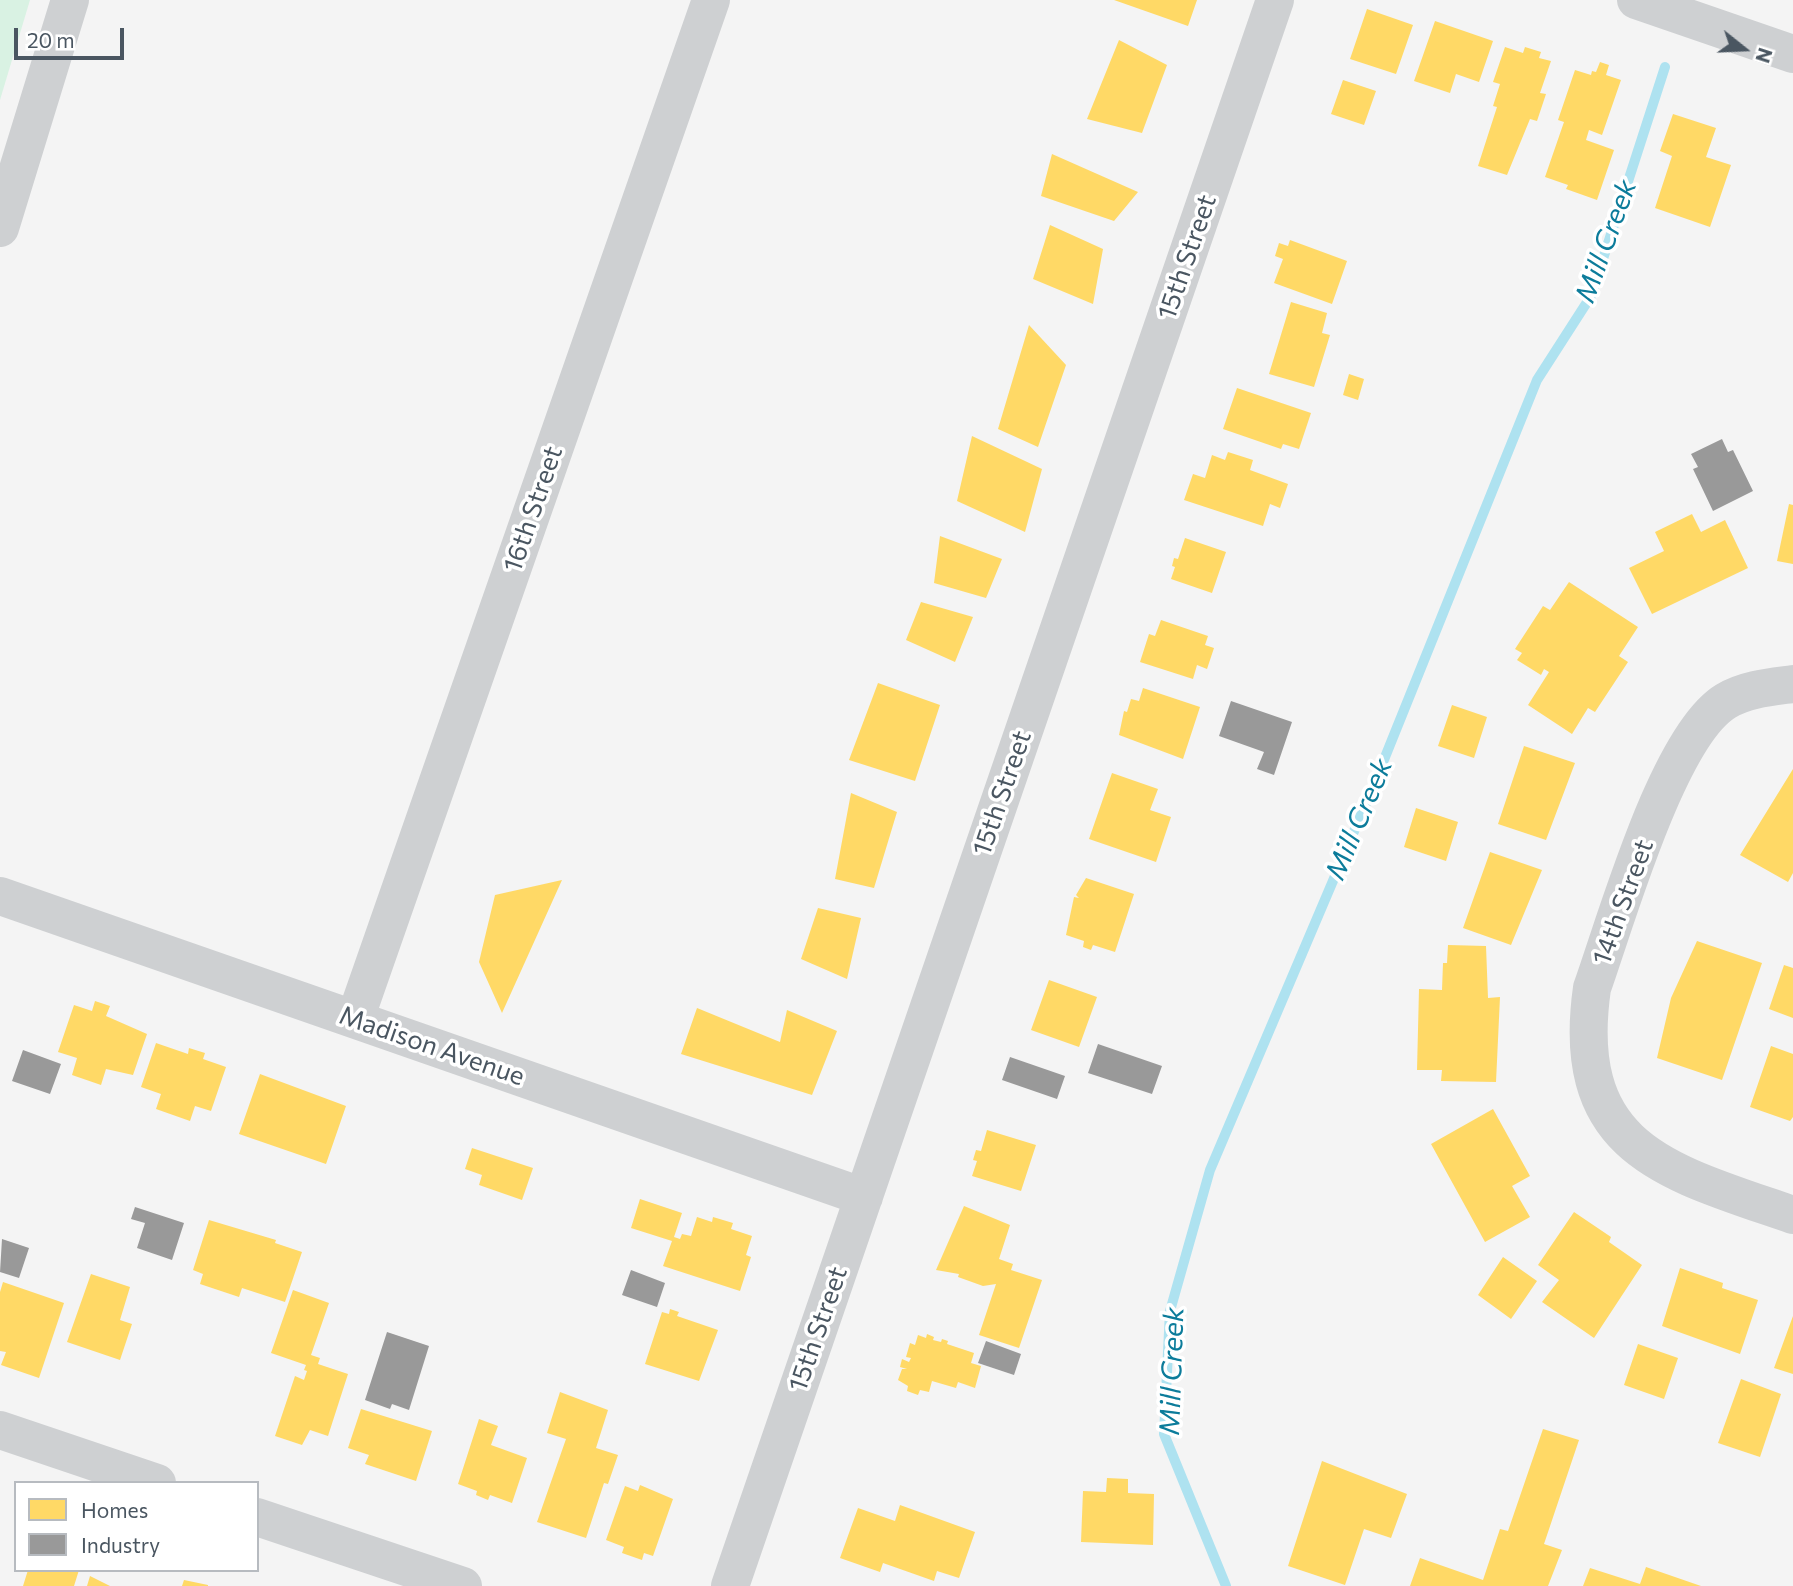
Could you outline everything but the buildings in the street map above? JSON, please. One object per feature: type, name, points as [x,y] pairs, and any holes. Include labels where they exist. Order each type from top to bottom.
[{"type":"street","points":[[0,228],[70,0]]},
{"type":"street","name":"16th Street","points":[[355,1018],[711,0]]},
{"type":"street","name":"15th Street","points":[[730,1586],[1275,0]]},
{"type":"street","points":[[1636,0],[1793,54]]},
{"type":"street","name":"14th Street","points":[[1793,684],[1758,689],[1725,702],[1701,726],[1681,753],[1665,787],[1592,988],[1588,1019],[1589,1052],[1595,1084],[1611,1119],[1632,1145],[1669,1168],[1707,1185],[1793,1214]]},
{"type":"street","name":"Madison Avenue","points":[[0,897],[864,1196]]},
{"type":"street","points":[[0,1430],[151,1481]]},
{"type":"street","points":[[259,1518],[463,1586]]},
{"type":"green space","points":[[0,0],[30,0],[0,100]]},
{"type":"waterway","name":"Mill Creek","points":[[1226,1586],[1164,1434],[1170,1311],[1210,1170],[1375,782],[1537,380],[1591,296],[1665,67]]}]
